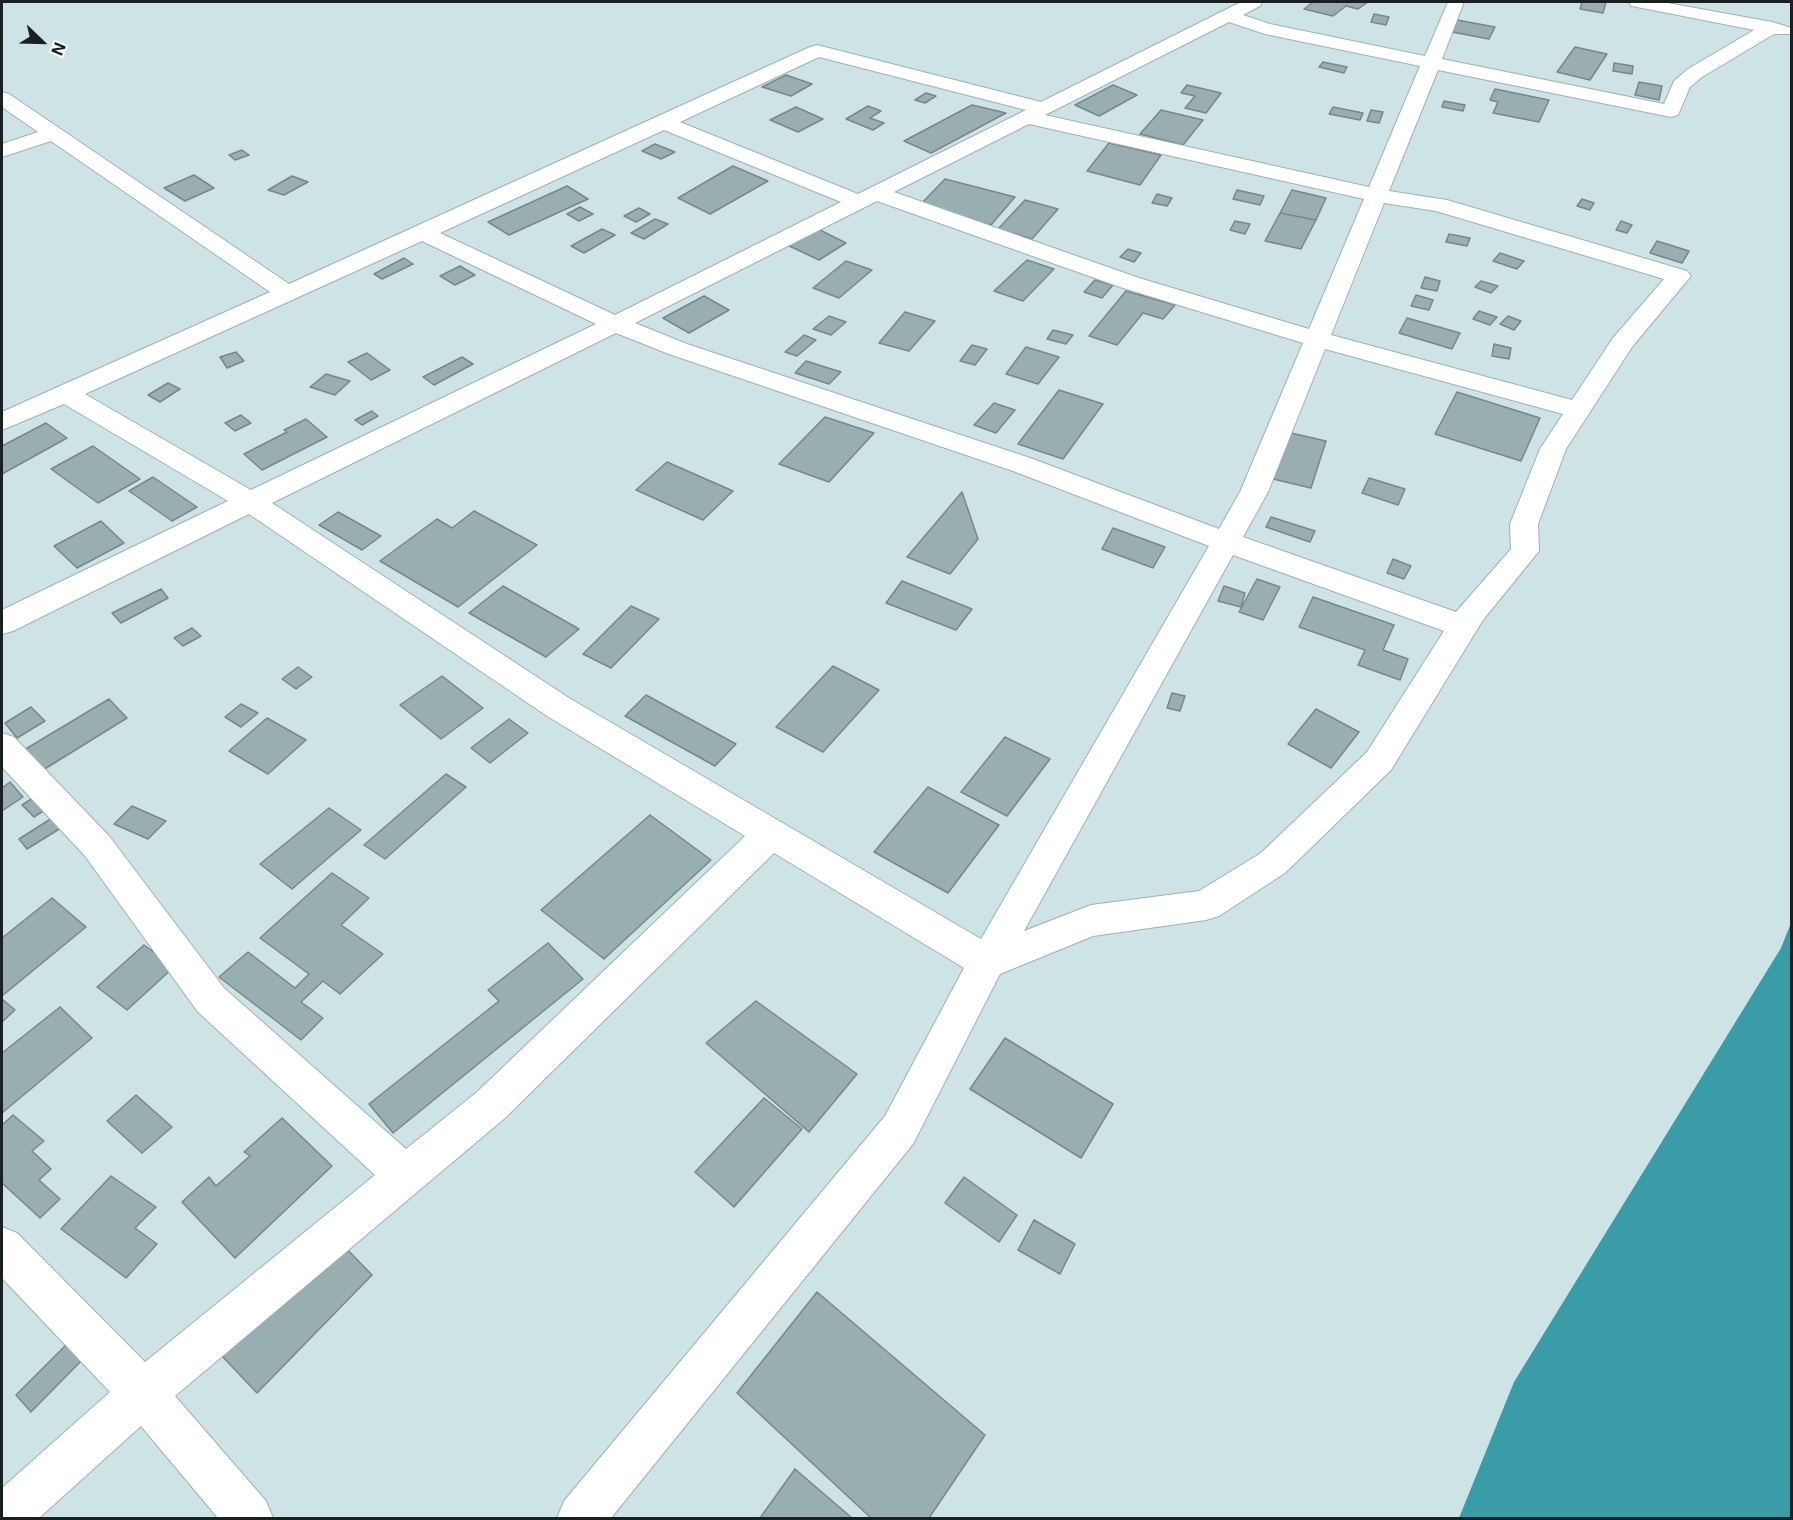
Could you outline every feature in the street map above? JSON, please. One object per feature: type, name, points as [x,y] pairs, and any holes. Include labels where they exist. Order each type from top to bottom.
[{"type":"street","points":[[2,623],[615,324],[1254,2]]},
{"type":"street","points":[[582,1518],[899,1130],[987,962],[1254,492],[1456,2]]},
{"type":"street","points":[[1637,2],[1791,31]]},
{"type":"street","points":[[1227,15],[1265,29],[1671,111],[1681,85],[1695,73],[1772,27]]},
{"type":"street","points":[[2,422],[817,51],[1034,113],[1376,195],[1439,205],[1679,276],[1622,343],[1577,410],[1553,449],[1524,524],[1525,551],[1472,612],[1379,761],[1273,863],[1206,905],[1090,921],[987,962]]},
{"type":"street","points":[[2,98],[287,293]]},
{"type":"street","points":[[662,123],[867,197],[1077,265],[1317,339],[1577,410]]},
{"type":"street","points":[[2,151],[53,133]]},
{"type":"street","points":[[421,232],[615,324],[738,370],[1023,465],[1226,542],[1463,626]]},
{"type":"street","points":[[65,394],[251,502],[558,707],[987,962]]},
{"type":"street","points":[[2,746],[98,846],[211,1000],[405,1175]]},
{"type":"street","points":[[4,1518],[143,1393],[491,1105],[771,833]]},
{"type":"street","points":[[2,1248],[143,1393],[249,1518]]},
{"type":"water","points":[[1791,923],[1791,1518],[1459,1518],[1514,1382],[1781,948]]},
{"type":"building","points":[[1313,2],[1368,2],[1358,9],[1346,6],[1333,16],[1304,9]]},
{"type":"building","points":[[1582,2],[1606,2],[1603,13],[1580,9]]},
{"type":"building","points":[[1374,14],[1389,17],[1386,25],[1371,22]]},
{"type":"building","points":[[1457,20],[1495,27],[1489,39],[1452,32]]},
{"type":"building","points":[[1575,47],[1607,54],[1590,80],[1557,72]]},
{"type":"building","points":[[1323,62],[1347,67],[1344,73],[1319,67]]},
{"type":"building","points":[[1614,63],[1633,66],[1632,74],[1613,71]]},
{"type":"building","points":[[786,75],[812,84],[791,96],[762,87]]},
{"type":"building","points":[[1639,82],[1662,86],[1659,100],[1635,95]]},
{"type":"building","points":[[1113,85],[1137,95],[1099,116],[1075,105]]},
{"type":"building","points":[[1187,85],[1221,93],[1206,113],[1185,108],[1195,96],[1181,93]]},
{"type":"building","points":[[1495,89],[1549,100],[1539,122],[1493,113],[1498,102],[1490,100]]},
{"type":"building","points":[[926,93],[936,96],[925,103],[915,100]]},
{"type":"building","points":[[1444,101],[1465,105],[1463,111],[1442,107]]},
{"type":"building","points":[[972,105],[1006,113],[931,153],[904,141]]},
{"type":"building","points":[[868,106],[881,111],[870,118],[884,123],[873,130],[846,119]]},
{"type":"building","points":[[796,107],[823,119],[798,132],[770,120]]},
{"type":"building","points":[[1333,107],[1363,113],[1360,120],[1329,114]]},
{"type":"building","points":[[1161,110],[1203,120],[1183,145],[1140,134]]},
{"type":"building","points":[[1371,110],[1383,112],[1379,123],[1367,121]]},
{"type":"building","points":[[1109,143],[1161,155],[1140,185],[1087,171]]},
{"type":"building","points":[[655,144],[675,152],[661,159],[642,151]]},
{"type":"building","points":[[242,150],[249,155],[235,160],[229,155]]},
{"type":"building","points":[[733,166],[768,181],[710,214],[678,198]]},
{"type":"building","points":[[194,175],[214,188],[185,201],[164,188]]},
{"type":"building","points":[[292,176],[308,182],[284,195],[268,190]]},
{"type":"building","points":[[945,179],[1015,197],[991,225],[919,206]]},
{"type":"building","points":[[567,186],[588,199],[509,235],[488,222]]},
{"type":"building","points":[[1237,190],[1264,196],[1260,205],[1233,199]]},
{"type":"building","points":[[1292,190],[1326,198],[1316,220],[1280,213]]},
{"type":"building","points":[[1157,194],[1172,198],[1167,206],[1152,203]]},
{"type":"building","points":[[1582,199],[1594,203],[1590,210],[1577,206]]},
{"type":"building","points":[[1025,200],[1058,209],[1032,239],[998,229]]},
{"type":"building","points":[[580,207],[593,214],[579,221],[567,214]]},
{"type":"building","points":[[639,208],[650,214],[636,222],[624,216]]},
{"type":"building","points":[[1280,213],[1316,220],[1301,249],[1265,241]]},
{"type":"building","points":[[655,219],[668,224],[644,239],[631,233]]},
{"type":"building","points":[[1235,221],[1250,224],[1245,234],[1230,230]]},
{"type":"building","points":[[1621,221],[1632,225],[1627,233],[1616,230]]},
{"type":"building","points":[[812,226],[846,243],[819,260],[783,243]]},
{"type":"building","points":[[602,229],[615,235],[584,253],[571,246]]},
{"type":"building","points":[[1449,234],[1470,238],[1467,246],[1446,242]]},
{"type":"building","points":[[1657,241],[1689,251],[1682,263],[1650,253]]},
{"type":"building","points":[[1128,249],[1141,253],[1134,262],[1120,257]]},
{"type":"building","points":[[1500,253],[1524,261],[1517,269],[1493,261]]},
{"type":"building","points":[[404,258],[413,264],[382,279],[374,274]]},
{"type":"building","points":[[1027,260],[1054,269],[1023,301],[994,291]]},
{"type":"building","points":[[846,261],[872,270],[839,298],[813,288]]},
{"type":"building","points":[[460,266],[475,275],[455,285],[440,276]]},
{"type":"building","points":[[1425,277],[1440,281],[1437,291],[1421,288]]},
{"type":"building","points":[[1095,280],[1113,285],[1102,298],[1084,292]]},
{"type":"building","points":[[1481,281],[1498,286],[1491,293],[1475,287]]},
{"type":"building","points":[[1126,291],[1175,305],[1163,319],[1143,313],[1117,345],[1089,336]]},
{"type":"building","points":[[1416,295],[1433,300],[1429,310],[1411,306]]},
{"type":"building","points":[[704,296],[729,310],[689,333],[663,318]]},
{"type":"building","points":[[1479,311],[1497,317],[1490,325],[1473,319]]},
{"type":"building","points":[[905,312],[935,321],[909,351],[879,343]]},
{"type":"building","points":[[829,316],[846,322],[831,335],[813,329]]},
{"type":"building","points":[[1508,316],[1521,321],[1514,330],[1500,324]]},
{"type":"building","points":[[1407,318],[1460,333],[1452,349],[1399,333]]},
{"type":"building","points":[[1053,330],[1073,335],[1066,344],[1047,339]]},
{"type":"building","points":[[804,335],[816,340],[797,356],[785,352]]},
{"type":"building","points":[[1494,344],[1511,348],[1509,359],[1492,356]]},
{"type":"building","points":[[972,345],[987,349],[975,365],[960,361]]},
{"type":"building","points":[[1026,347],[1059,357],[1038,384],[1006,374]]},
{"type":"building","points":[[236,352],[244,361],[227,368],[220,357]]},
{"type":"building","points":[[367,353],[390,370],[371,380],[348,362]]},
{"type":"building","points":[[462,357],[473,364],[434,385],[423,377]]},
{"type":"building","points":[[806,361],[841,372],[829,384],[795,373]]},
{"type":"building","points":[[326,374],[350,381],[335,395],[310,387]]},
{"type":"building","points":[[168,383],[180,389],[160,402],[148,395]]},
{"type":"building","points":[[1059,390],[1103,404],[1063,459],[1018,444]]},
{"type":"building","points":[[1457,392],[1540,418],[1521,461],[1435,434]]},
{"type":"building","points":[[994,403],[1015,410],[996,433],[974,425]]},
{"type":"building","points":[[372,411],[378,416],[362,425],[355,420]]},
{"type":"building","points":[[241,415],[251,423],[235,431],[225,423]]},
{"type":"building","points":[[825,417],[874,433],[829,482],[779,464]]},
{"type":"building","points":[[306,419],[327,437],[262,470],[244,454],[287,432],[284,430]]},
{"type":"building","points":[[46,423],[67,438],[2,474],[2,446]]},
{"type":"building","points":[[1291,433],[1326,441],[1311,488],[1273,479]]},
{"type":"building","points":[[93,446],[140,479],[98,503],[51,469]]},
{"type":"building","points":[[667,462],[733,491],[703,520],[636,490]]},
{"type":"building","points":[[153,477],[197,507],[172,521],[129,491]]},
{"type":"building","points":[[1369,478],[1405,489],[1398,505],[1362,493]]},
{"type":"building","points":[[962,492],[978,539],[950,574],[907,557]]},
{"type":"building","points":[[474,511],[537,545],[458,607],[380,561],[437,519],[452,528]]},
{"type":"building","points":[[338,512],[381,536],[362,550],[319,525]]},
{"type":"building","points":[[1271,517],[1315,531],[1310,542],[1266,527]]},
{"type":"building","points":[[101,521],[124,543],[77,568],[54,546]]},
{"type":"building","points":[[1113,528],[1165,547],[1153,568],[1102,549]]},
{"type":"building","points":[[1393,559],[1411,566],[1404,579],[1387,573]]},
{"type":"building","points":[[1257,579],[1280,587],[1263,620],[1239,612]]},
{"type":"building","points":[[902,581],[972,609],[956,630],[886,603]]},
{"type":"building","points":[[503,586],[579,629],[546,657],[469,613]]},
{"type":"building","points":[[1224,586],[1245,593],[1241,607],[1218,601]]},
{"type":"building","points":[[161,589],[168,598],[121,623],[112,613]]},
{"type":"building","points":[[1313,597],[1394,625],[1383,650],[1408,659],[1400,680],[1358,665],[1365,650],[1299,627]]},
{"type":"building","points":[[631,606],[659,619],[611,668],[583,654]]},
{"type":"building","points":[[192,628],[201,636],[183,646],[174,638]]},
{"type":"building","points":[[833,666],[879,690],[823,752],[776,727]]},
{"type":"building","points":[[298,667],[312,677],[296,689],[282,679]]},
{"type":"building","points":[[442,676],[483,708],[441,739],[400,705]]},
{"type":"building","points":[[1172,693],[1185,696],[1180,711],[1167,708]]},
{"type":"building","points":[[646,695],[736,744],[715,766],[625,716]]},
{"type":"building","points":[[109,699],[127,718],[43,770],[24,750]]},
{"type":"building","points":[[241,704],[258,713],[241,727],[225,717]]},
{"type":"building","points":[[31,707],[45,721],[17,738],[5,723]]},
{"type":"building","points":[[1316,709],[1359,732],[1331,768],[1288,744]]},
{"type":"building","points":[[267,718],[306,740],[268,774],[229,751]]},
{"type":"building","points":[[509,719],[528,733],[490,763],[471,748]]},
{"type":"building","points":[[1005,737],[1050,759],[1007,816],[961,792]]},
{"type":"building","points":[[446,774],[466,787],[385,859],[364,845]]},
{"type":"building","points":[[10,782],[23,797],[2,811],[2,788]]},
{"type":"building","points":[[928,787],[999,825],[948,893],[874,852]]},
{"type":"building","points":[[42,792],[54,804],[34,817],[22,805]]},
{"type":"building","points":[[132,806],[166,821],[148,839],[114,824]]},
{"type":"building","points":[[329,808],[361,830],[292,889],[260,864]]},
{"type":"building","points":[[60,813],[69,823],[27,849],[19,839]]},
{"type":"building","points":[[650,815],[711,860],[604,959],[541,910]]},
{"type":"building","points":[[332,873],[369,898],[341,925],[383,954],[340,994],[323,981],[301,1002],[323,1018],[301,1040],[219,977],[248,952],[295,988],[309,974],[260,938]]},
{"type":"building","points":[[52,898],[86,927],[2,996],[2,938]]},
{"type":"building","points":[[548,943],[583,979],[393,1133],[369,1104],[499,1001],[488,990]]},
{"type":"building","points":[[144,945],[174,967],[127,1010],[97,987]]},
{"type":"building","points":[[2,999],[15,1010],[2,1022]]},
{"type":"building","points":[[756,1001],[857,1074],[809,1132],[706,1043]]},
{"type":"building","points":[[60,1007],[92,1038],[2,1113],[2,1053]]},
{"type":"building","points":[[1005,1038],[1113,1104],[1081,1158],[970,1089]]},
{"type":"building","points":[[136,1095],[172,1127],[142,1153],[107,1121]]},
{"type":"building","points":[[764,1098],[802,1129],[734,1207],[695,1172]]},
{"type":"building","points":[[13,1115],[44,1141],[32,1151],[51,1169],[39,1180],[60,1199],[40,1218],[2,1183],[2,1125]]},
{"type":"building","points":[[282,1118],[332,1166],[235,1258],[182,1202],[209,1177],[216,1186],[250,1156],[244,1152]]},
{"type":"building","points":[[111,1176],[156,1207],[135,1228],[157,1244],[126,1278],[61,1229]]},
{"type":"building","points":[[964,1177],[1017,1215],[999,1242],[945,1203]]},
{"type":"building","points":[[1034,1220],[1075,1244],[1060,1274],[1018,1250]]},
{"type":"building","points":[[338,1240],[372,1275],[257,1393],[221,1355]]},
{"type":"building","points":[[817,1292],[985,1435],[929,1518],[871,1518],[737,1393]]},
{"type":"building","points":[[66,1345],[82,1360],[31,1412],[16,1395]]},
{"type":"building","points":[[795,1469],[852,1518],[760,1518]]}]
